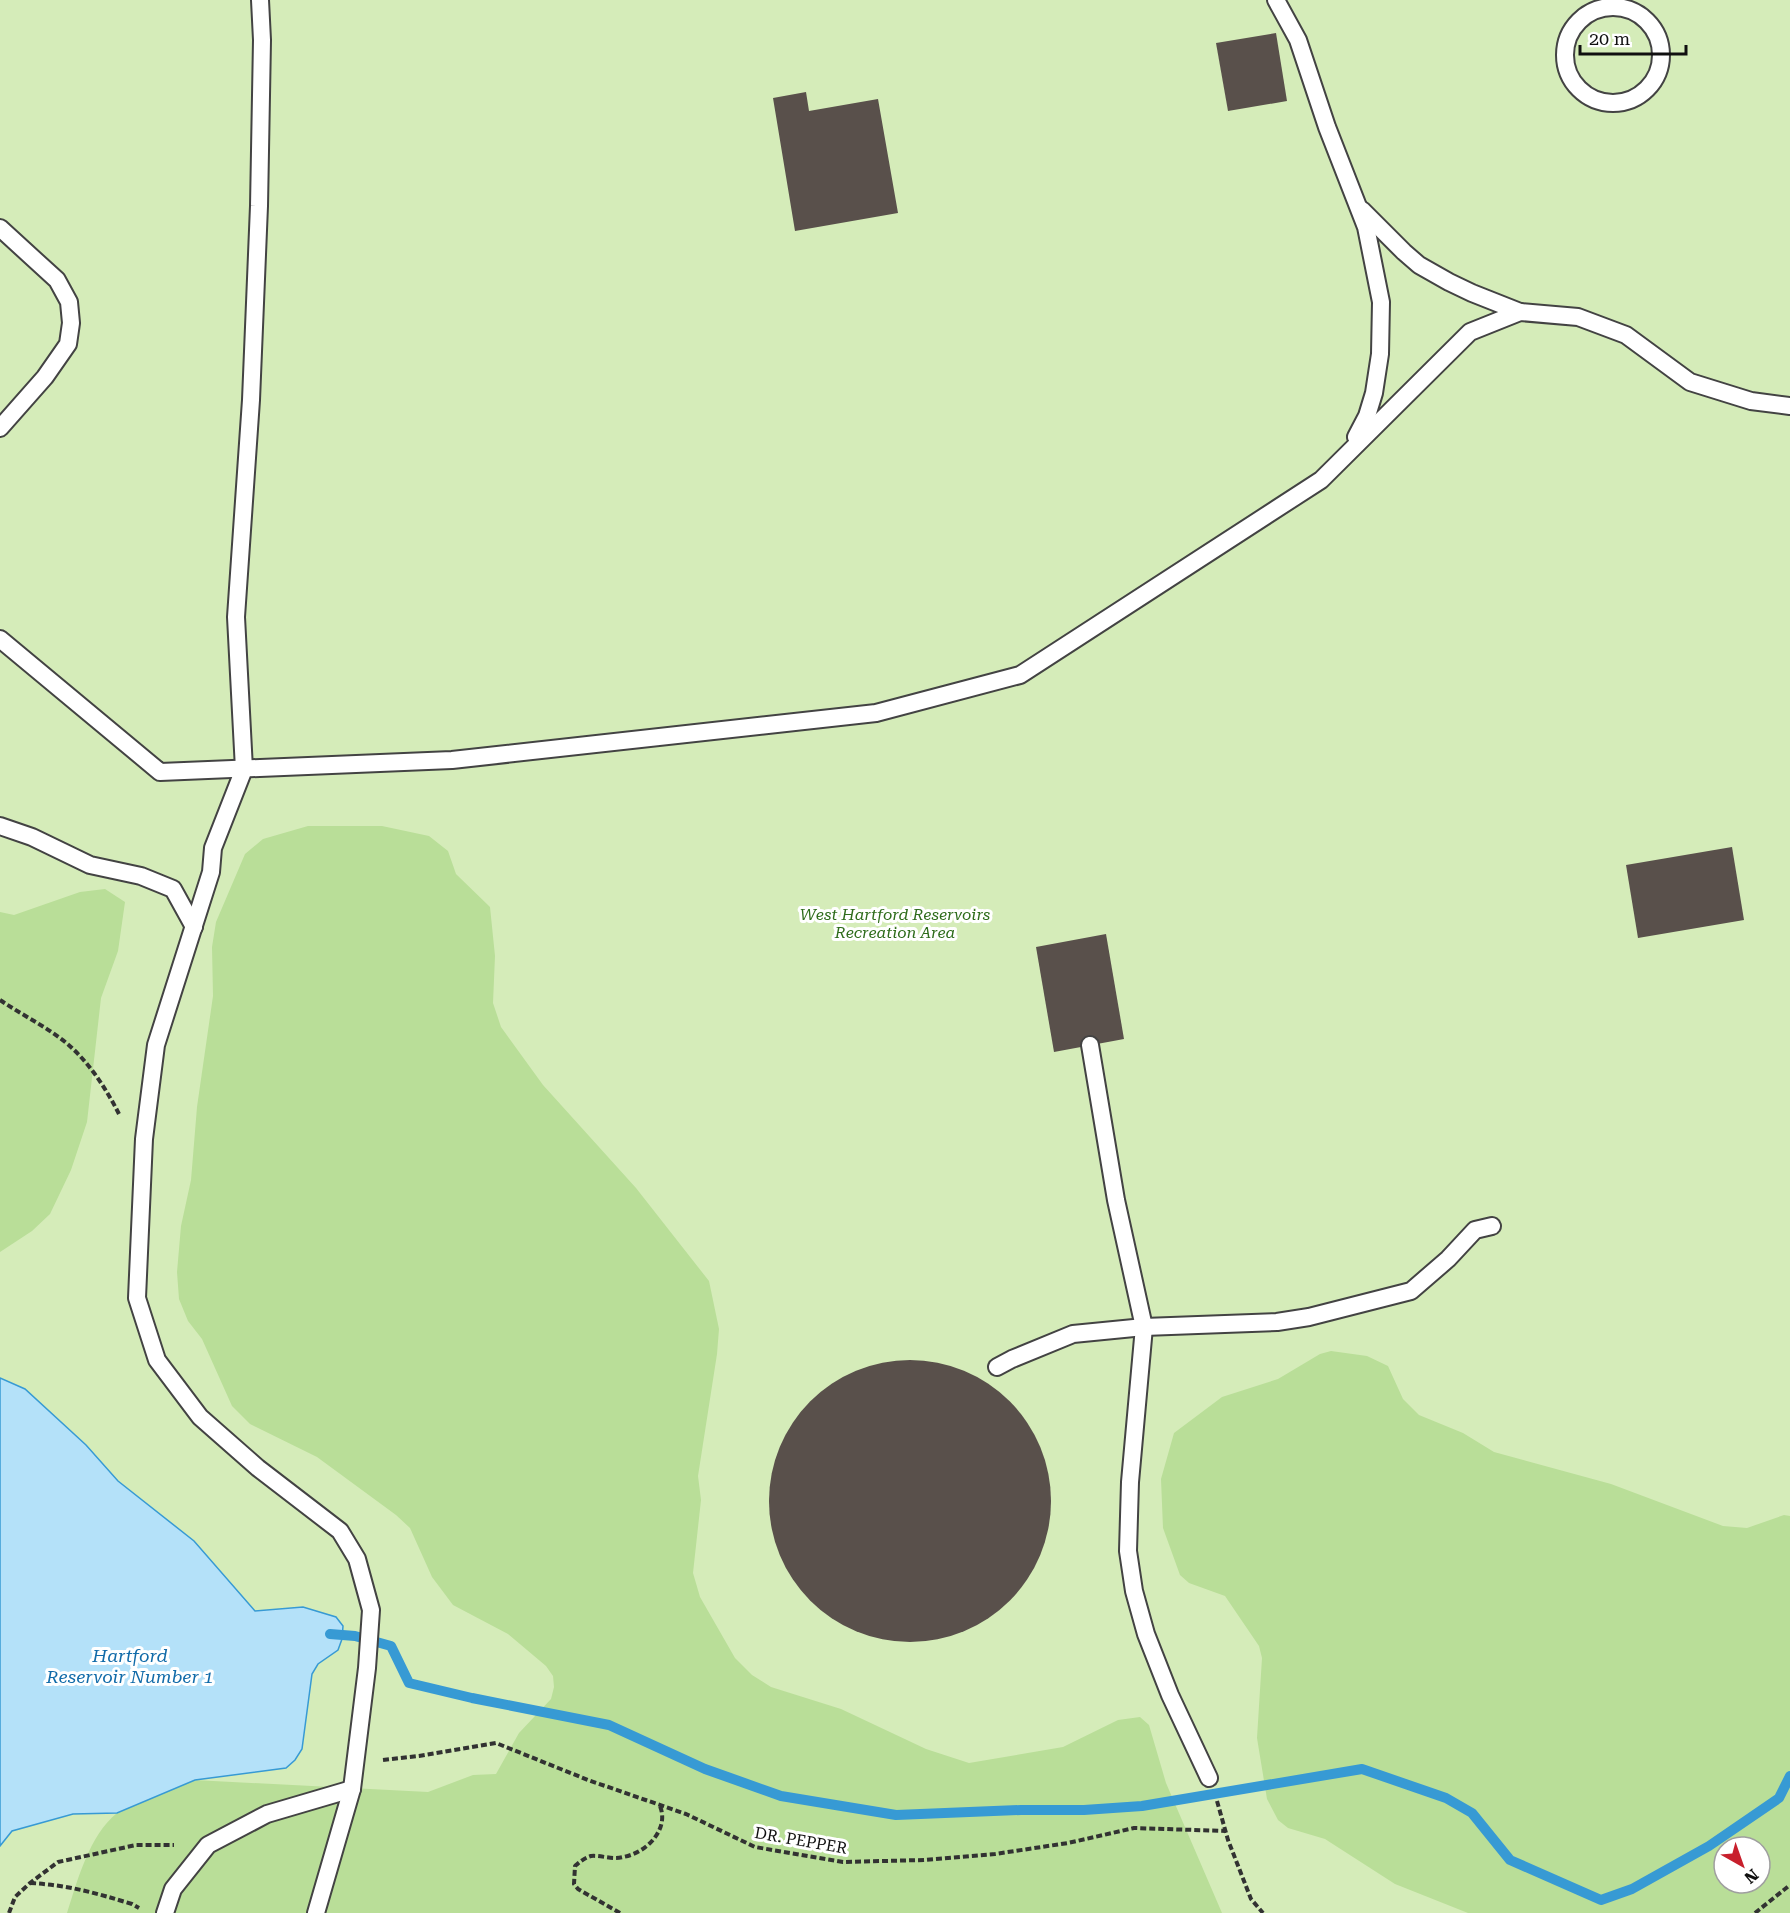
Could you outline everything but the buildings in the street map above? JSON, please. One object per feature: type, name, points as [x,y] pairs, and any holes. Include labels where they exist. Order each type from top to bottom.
[{"type":"lane","points":[[260,0],[262,40],[260,206],[251,400],[236,616],[244,768],[213,848],[211,872],[156,1045],[144,1139],[137,1298],[157,1360],[200,1418],[258,1468],[340,1531],[357,1559],[371,1610],[367,1668],[352,1789],[316,1913]]},
{"type":"lane","points":[[1276,0],[1298,40],[1327,127],[1358,203],[1366,227],[1381,302],[1380,354],[1374,393],[1367,416],[1342,457]]},
{"type":"lane","points":[[1610,7],[1625,8],[1640,14],[1651,24],[1659,38],[1662,53],[1660,68],[1654,82],[1644,93],[1630,101],[1614,104],[1598,101],[1583,93],[1572,81],[1566,66],[1565,50],[1570,34],[1580,20],[1594,11],[1610,7]]},
{"type":"lane","points":[[1358,203],[1419,265],[1464,289],[1520,312],[1578,317],[1626,335],[1690,382],[1751,401],[1790,406]]},
{"type":"lane","points":[[0,228],[57,280],[69,302],[71,323],[68,344],[45,377],[0,428]]},
{"type":"lane","points":[[0,639],[160,772],[452,760],[876,713],[1020,675],[1321,480],[1470,332],[1520,312]]},
{"type":"lane","points":[[0,826],[32,837],[90,865],[141,876],[172,889],[194,927]]},
{"type":"lane","points":[[1090,1045],[1116,1200],[1144,1327],[1130,1482],[1128,1551],[1134,1591],[1146,1634],[1166,1685],[1209,1778]]},
{"type":"lane","points":[[997,1367],[1074,1334],[1144,1327],[1277,1322],[1309,1317],[1411,1291],[1448,1260],[1475,1230],[1492,1226]]},
{"type":"lane","points":[[165,1913],[173,1889],[208,1845],[267,1815],[352,1789]]},
{"type":"path","points":[[0,1000],[61,1039],[82,1059],[109,1094],[124,1124]]},
{"type":"path","name":"DR. PEPPER","points":[[355,1763],[419,1756],[496,1743],[588,1780],[686,1814],[755,1847],[843,1862],[924,1860],[995,1854],[1068,1843],[1134,1828],[1227,1831],[1228,1840],[1251,1899],[1263,1913]]},
{"type":"path","points":[[620,1913],[578,1889],[574,1884],[575,1866],[585,1858],[625,1857],[647,1846],[662,1825],[662,1811],[658,1804]]},
{"type":"path","points":[[662,1811],[667,1808]]},
{"type":"path","points":[[9,1913],[15,1897],[30,1882],[58,1862],[136,1845],[208,1845]]},
{"type":"path","points":[[30,1882],[80,1888],[132,1904],[147,1913]]},
{"type":"path","points":[[1755,1913],[1790,1885]]},
{"type":"green space","name":"West Hartford Reservoirs Recreation Area","points":[[0,0],[1790,0],[1790,1913],[0,1913]]},
{"type":"green space","points":[[308,826],[382,826],[429,836],[448,851],[456,874],[490,907],[495,956],[493,1003],[501,1027],[543,1085],[636,1188],[709,1281],[719,1329],[698,1476],[701,1500],[693,1573],[700,1597],[735,1658],[752,1675],[771,1687],[841,1709],[926,1749],[969,1763],[1063,1747],[1118,1720],[1140,1717],[1149,1725],[1166,1783],[1222,1913],[67,1913],[80,1872],[92,1846],[107,1823],[117,1813],[194,1780],[428,1792],[473,1775],[496,1774],[519,1733],[551,1699],[554,1687],[553,1676],[546,1666],[508,1634],[453,1605],[432,1577],[410,1528],[396,1515],[317,1457],[250,1424],[232,1406],[202,1339],[188,1321],[179,1299],[177,1272],[181,1226],[191,1180],[197,1107],[213,996],[212,947],[216,922],[245,854],[263,839]]},
{"type":"green space","points":[[105,889],[125,902],[118,951],[101,998],[87,1122],[71,1170],[50,1214],[32,1231],[0,1252],[0,912],[14,915],[80,892]]},
{"type":"green space","points":[[1331,1351],[1367,1356],[1388,1366],[1403,1399],[1419,1415],[1463,1433],[1494,1452],[1611,1484],[1723,1526],[1747,1528],[1784,1515],[1790,1516],[1790,1913],[1468,1913],[1395,1884],[1325,1839],[1288,1828],[1278,1820],[1267,1799],[1257,1738],[1262,1658],[1259,1646],[1225,1596],[1189,1583],[1180,1575],[1163,1528],[1161,1479],[1174,1433],[1222,1397],[1278,1379],[1320,1354]]},
{"type":"water","name":"Hartford Reservoir Number 1","points":[[0,1378],[25,1389],[86,1445],[118,1481],[194,1541],[255,1611],[303,1607],[336,1617],[343,1626],[338,1650],[318,1664],[312,1674],[302,1749],[286,1768],[195,1780],[117,1813],[73,1814],[12,1831],[0,1846]]},
{"type":"waterway","points":[[330,1634],[355,1636],[391,1646],[409,1683],[609,1725],[705,1769],[781,1796],[896,1815],[1084,1810],[1142,1806],[1362,1769],[1446,1798],[1472,1813],[1510,1860],[1601,1900],[1632,1889],[1709,1846],[1779,1798],[1790,1776]]}]
